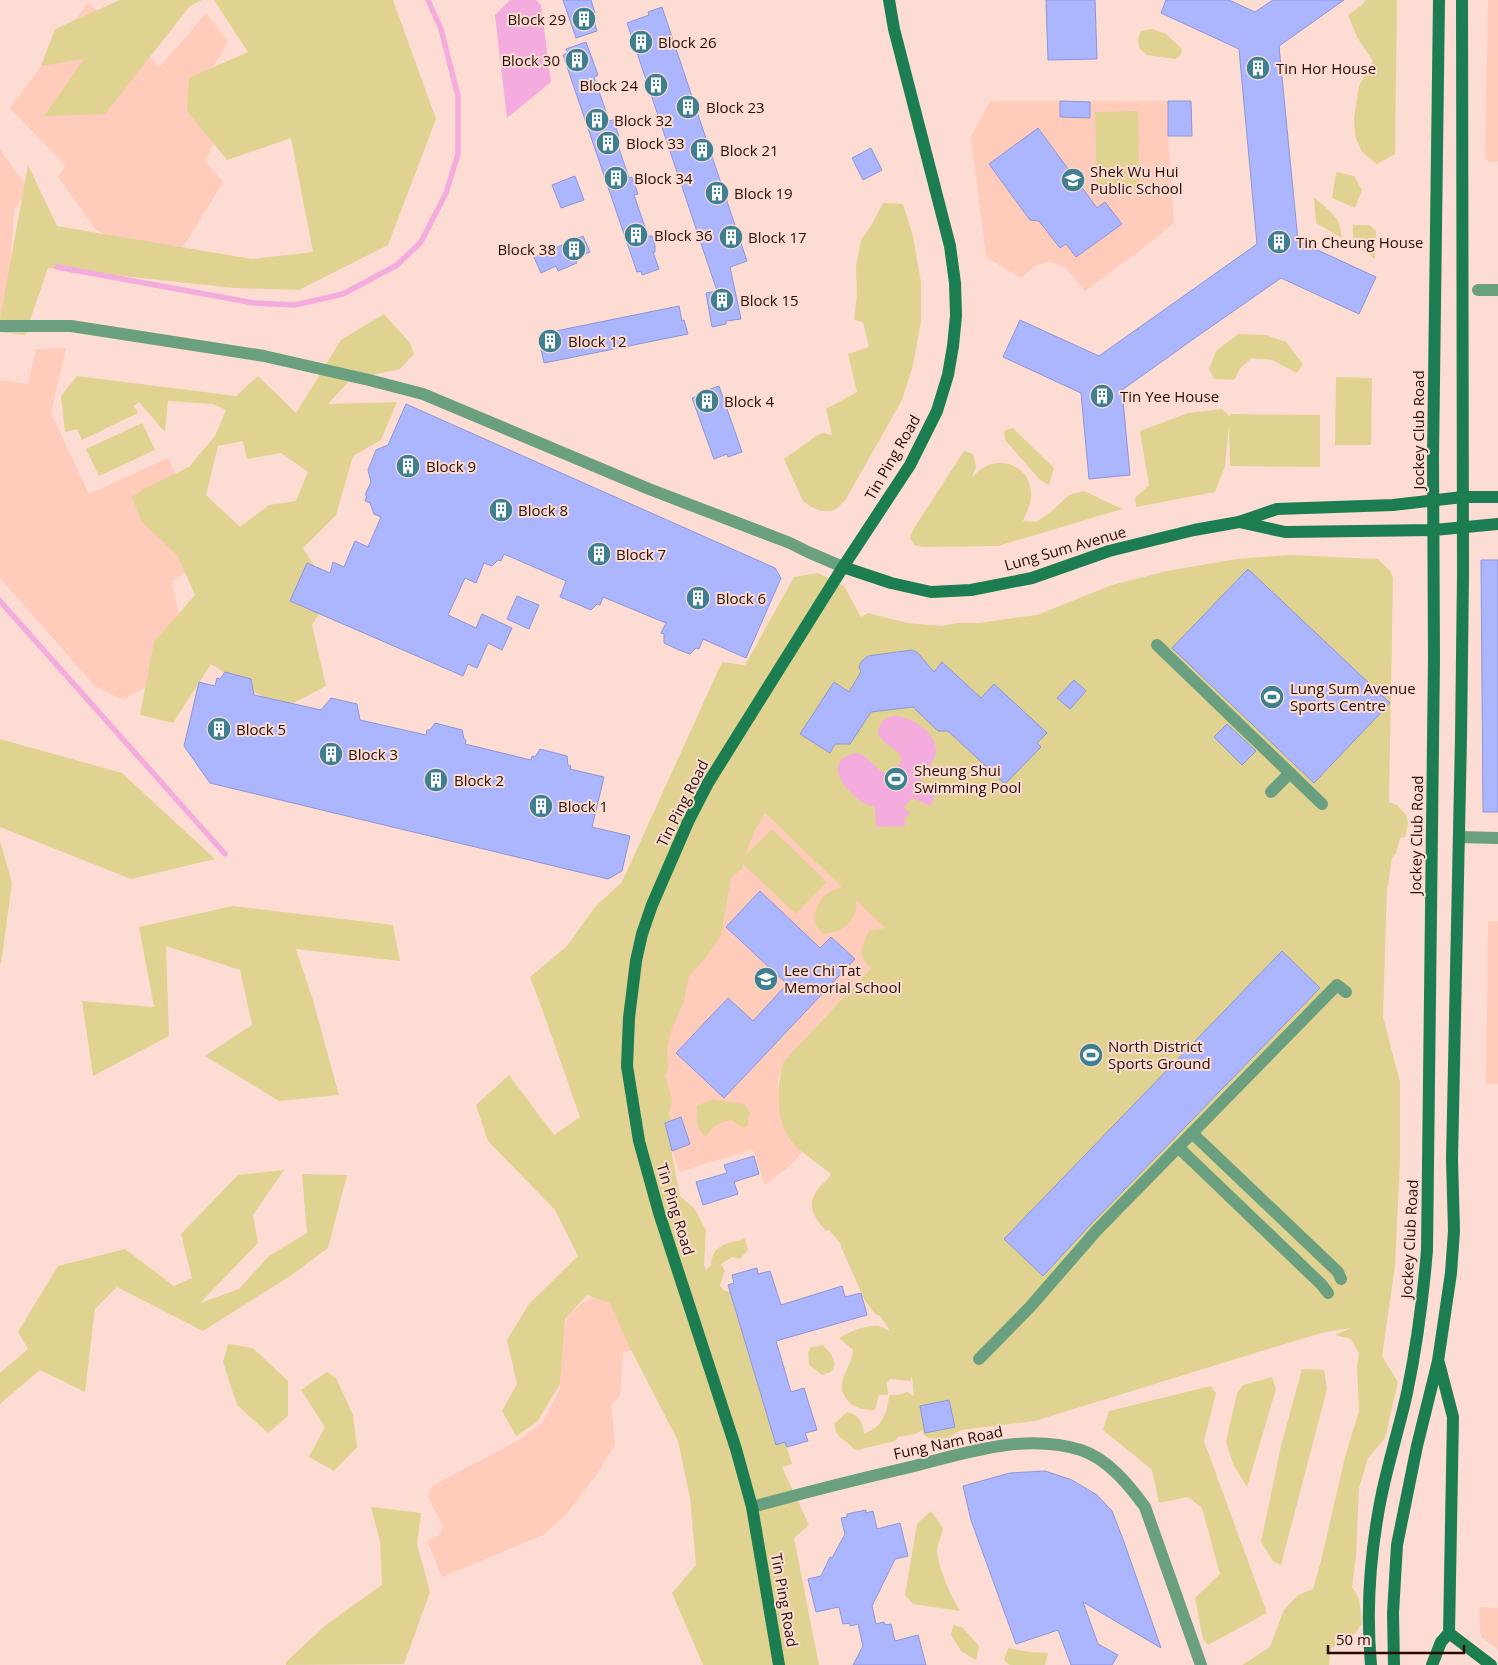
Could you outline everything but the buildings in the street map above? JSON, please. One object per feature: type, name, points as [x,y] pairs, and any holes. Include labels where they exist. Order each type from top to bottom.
[{"type":"main road","name":"Tin Ping Road","points":[[779,1665],[752,1507],[736,1449],[659,1213],[639,1142],[627,1066],[629,1018],[636,961],[642,934],[652,905],[688,822],[708,784],[843,567],[910,465],[937,411],[948,374],[956,316],[955,283],[950,246],[894,29],[889,0]]},
{"type":"main road","name":"Jockey Club Road","points":[[1371,1665],[1370,1598],[1375,1531],[1384,1481],[1412,1367],[1427,1250],[1439,0]]},
{"type":"main road","points":[[1394,1665],[1393,1613],[1397,1545],[1417,1446],[1438,1361],[1451,1273],[1454,1231],[1452,1159],[1463,527],[1462,0]]},
{"type":"main road","name":"Lung Sum Avenue","points":[[843,567],[891,583],[931,592],[971,590],[1032,578],[1109,551],[1185,532],[1239,522],[1276,509],[1393,505],[1463,497],[1498,497]]},
{"type":"main road","name":"Lung Sum Avenue","points":[[1239,522],[1285,532],[1434,530],[1498,524]]},
{"type":"main road","points":[[1432,1665],[1441,1642],[1449,1633],[1453,1416],[1438,1361]]},
{"type":"main road","points":[[1449,1633],[1491,1665]]},
{"type":"street","points":[[1478,290],[1498,290]]},
{"type":"street","points":[[0,326],[71,326],[264,356],[423,394],[649,490],[790,543],[843,567]]},
{"type":"street","points":[[1157,645],[1322,804]]},
{"type":"street","points":[[1271,792],[1290,773]]},
{"type":"street","points":[[1459,837],[1498,838]]},
{"type":"street","points":[[979,1359],[1030,1307],[1097,1230],[1337,984],[1346,992]]},
{"type":"street","points":[[1192,1133],[1338,1272],[1341,1279]]},
{"type":"street","points":[[1178,1147],[1322,1285],[1328,1294]]},
{"type":"street","name":"Fung Nam Road","points":[[752,1507],[817,1489],[999,1445],[1040,1442],[1082,1450],[1106,1464],[1130,1487],[1145,1507],[1201,1665]]},
{"type":"shaded area","points":[[120,0],[202,0],[190,6],[105,114],[44,116],[84,59],[41,66],[55,29]]},
{"type":"shaded area","points":[[214,0],[393,0],[436,119],[388,245],[299,290],[234,288],[48,268],[25,335],[0,332],[0,319],[28,165],[57,226],[252,259],[313,252],[291,138],[227,160],[187,111],[189,78],[248,52]]},
{"type":"shaded area","points":[[510,0],[536,0],[541,5],[551,82],[507,118],[495,15]]},
{"type":"shaded area","points":[[1365,0],[1397,0],[1395,154],[1377,164],[1362,152],[1355,136],[1354,119],[1359,86],[1373,61],[1357,37],[1348,15],[1362,5]]},
{"type":"shaded area","points":[[1488,0],[1498,0],[1498,161],[1496,162],[1489,162],[1485,156]]},
{"type":"shaded area","points":[[88,3],[160,67],[206,13],[228,42],[196,95],[221,129],[205,161],[223,182],[184,246],[155,255],[120,242],[96,230],[58,177],[66,166],[10,108]]},
{"type":"shaded area","points":[[1152,29],[1166,34],[1182,49],[1181,55],[1175,59],[1147,55],[1139,48],[1138,38],[1141,31]]},
{"type":"shaded area","name":"Shek Wu Hui Public School","points":[[990,101],[1168,101],[1168,136],[1174,223],[1085,291],[1063,266],[1049,262],[1036,265],[1021,278],[986,257],[971,137]]},
{"type":"shaded area","points":[[1138,111],[1139,189],[1097,190],[1095,112]]},
{"type":"shaded area","points":[[0,150],[28,188],[14,211],[7,318],[0,317]]},
{"type":"shaded area","points":[[1337,172],[1354,176],[1362,190],[1355,208],[1332,198]]},
{"type":"shaded area","points":[[1314,198],[1337,219],[1342,238],[1316,223]]},
{"type":"shaded area","points":[[883,203],[903,204],[913,236],[921,282],[921,321],[913,365],[902,400],[846,499],[834,510],[821,511],[803,501],[784,459],[816,436],[823,433],[832,435],[826,409],[857,392],[848,354],[869,347],[863,322],[854,320],[857,295],[856,266],[861,240]]},
{"type":"shaded area","points":[[1353,225],[1369,225],[1376,231],[1375,259],[1353,243]]},
{"type":"shaded area","points":[[384,314],[410,343],[414,354],[400,369],[350,380],[328,404],[397,402],[381,440],[353,456],[336,515],[303,548],[332,593],[312,625],[326,686],[282,709],[211,664],[173,723],[140,715],[154,642],[195,595],[178,556],[142,522],[132,497],[145,488],[189,467],[215,436],[226,410],[213,404],[168,401],[165,432],[139,402],[134,406],[138,413],[82,440],[77,429],[65,432],[61,396],[77,376],[236,396],[258,376],[296,413],[341,340]],"holes":[[[243,441],[247,459],[281,453],[308,472],[296,501],[269,505],[240,527],[206,495],[218,446]]]},
{"type":"shaded area","points":[[1238,334],[1266,335],[1286,342],[1303,364],[1297,373],[1272,360],[1252,358],[1240,368],[1234,380],[1214,379],[1209,369],[1216,351]]},
{"type":"shaded area","points":[[66,348],[51,413],[89,494],[168,458],[212,553],[172,582],[189,662],[123,700],[95,686],[0,578],[0,380],[28,384],[36,349]]},
{"type":"shaded area","points":[[1336,377],[1372,378],[1371,445],[1335,445]]},
{"type":"shaded area","points":[[1222,409],[1230,417],[1230,414],[1320,415],[1320,467],[1230,466],[1229,425],[1225,466],[1215,492],[1136,507],[1135,498],[1149,485],[1140,431],[1188,413]]},
{"type":"shaded area","points":[[142,423],[155,450],[99,476],[86,449]]},
{"type":"shaded area","points":[[1013,428],[1054,468],[1049,485],[1040,480],[1005,440],[1004,431]]},
{"type":"shaded area","points":[[964,451],[973,454],[976,467],[972,478],[989,465],[999,463],[1008,464],[1024,474],[1029,483],[1031,498],[1023,521],[1036,522],[1069,495],[1084,491],[1122,509],[998,546],[923,547],[914,545],[910,538],[914,528]]},
{"type":"shaded area","points":[[1290,555],[1378,559],[1390,571],[1393,578],[1389,802],[1397,805],[1407,816],[1408,824],[1405,837],[1400,838],[1396,853],[1392,858],[1387,887],[1383,1017],[1400,1082],[1400,1162],[1395,1266],[1382,1356],[1398,1382],[1385,1438],[1368,1458],[1359,1488],[1356,1557],[1352,1587],[1359,1598],[1362,1623],[1356,1633],[1331,1648],[1329,1665],[1242,1665],[1270,1647],[1284,1610],[1298,1595],[1313,1589],[1345,1457],[1359,1411],[1357,1366],[1359,1353],[1351,1339],[1335,1335],[1351,1328],[1325,1332],[1035,1421],[961,1430],[948,1438],[937,1439],[924,1435],[922,1430],[915,1434],[898,1437],[895,1441],[858,1450],[853,1449],[839,1437],[834,1424],[847,1412],[855,1415],[860,1420],[864,1433],[875,1428],[880,1423],[887,1407],[889,1395],[907,1392],[914,1396],[912,1376],[910,1381],[890,1379],[887,1383],[888,1395],[879,1395],[875,1410],[858,1408],[849,1402],[844,1395],[842,1382],[853,1350],[839,1338],[852,1331],[869,1326],[879,1326],[890,1331],[880,1316],[875,1314],[865,1301],[841,1244],[829,1230],[826,1231],[813,1212],[812,1201],[814,1195],[831,1174],[802,1152],[789,1138],[784,1129],[779,1110],[779,1081],[783,1062],[871,968],[866,964],[862,955],[863,946],[869,931],[885,928],[856,900],[855,913],[851,921],[840,930],[824,934],[815,921],[815,911],[826,894],[842,887],[765,813],[754,832],[745,856],[772,829],[827,882],[796,914],[743,864],[742,869],[731,878],[721,936],[703,961],[689,976],[684,1001],[671,1031],[667,1049],[668,1067],[665,1076],[672,1099],[669,1114],[671,1121],[666,1123],[680,1196],[694,1208],[706,1230],[704,1264],[706,1270],[711,1265],[712,1258],[718,1248],[745,1239],[748,1250],[740,1259],[732,1257],[721,1264],[725,1271],[720,1285],[723,1290],[730,1292],[776,1445],[785,1442],[792,1464],[782,1467],[809,1525],[794,1538],[819,1665],[703,1665],[672,1593],[696,1565],[690,1498],[678,1441],[627,1342],[610,1303],[587,1295],[565,1319],[560,1384],[537,1422],[516,1436],[502,1411],[517,1384],[507,1340],[529,1304],[578,1256],[555,1210],[488,1141],[476,1105],[509,1075],[554,1135],[580,1117],[530,977],[567,946],[594,908],[622,882],[722,662],[745,665],[794,577],[818,573],[844,586],[861,617],[868,613],[908,623],[942,626],[1037,615],[1112,585],[1167,571],[1236,559]]},
{"type":"shaded area","points":[[895,716],[911,720],[926,730],[932,737],[936,753],[920,780],[938,790],[930,806],[912,798],[904,807],[910,813],[905,818],[905,826],[876,827],[875,807],[865,804],[850,792],[844,784],[838,769],[840,762],[846,757],[857,753],[886,774],[894,770],[900,763],[901,758],[896,751],[884,742],[879,736],[878,731],[884,720]]},
{"type":"shaded area","points":[[0,739],[122,773],[215,859],[131,879],[0,827]]},
{"type":"shaded area","name":"Lee Chi Tat Memorial School","points":[[740,789],[897,939],[783,1062],[778,1081],[781,1120],[790,1140],[803,1151],[792,1164],[765,1185],[753,1149],[679,1172],[667,1134],[660,1093],[660,1054]]},
{"type":"shaded area","points":[[0,841],[12,883],[1,964],[0,963]]},
{"type":"shaded area","points":[[232,906],[393,925],[400,961],[296,949],[312,997],[339,1095],[279,1101],[205,1056],[252,1025],[240,970],[166,946],[169,1036],[93,1076],[82,1001],[154,1007],[139,927]]},
{"type":"shaded area","points":[[1488,921],[1498,921],[1498,1084],[1486,1084]]},
{"type":"shaded area","points":[[712,1099],[744,1104],[750,1112],[747,1126],[743,1128],[731,1120],[727,1121],[713,1128],[706,1137],[697,1123],[697,1106]]},
{"type":"shaded area","points":[[284,1170],[253,1215],[258,1243],[200,1303],[239,1289],[269,1256],[307,1233],[302,1174],[347,1175],[328,1248],[293,1274],[203,1331],[117,1287],[95,1309],[85,1392],[40,1370],[0,1404],[0,1373],[28,1349],[18,1332],[58,1266],[125,1249],[174,1286],[192,1278],[181,1234],[238,1175]]},
{"type":"shaded area","points":[[605,1290],[638,1349],[623,1353],[620,1396],[611,1405],[615,1445],[597,1474],[568,1512],[543,1535],[442,1577],[427,1541],[439,1535],[443,1527],[428,1497],[432,1486],[519,1440],[542,1423],[560,1389],[563,1336],[567,1317],[581,1304]]},
{"type":"shaded area","points":[[228,1344],[253,1348],[288,1381],[288,1416],[268,1433],[237,1405],[223,1362]]},
{"type":"shaded area","points":[[823,1345],[831,1354],[835,1365],[831,1372],[822,1375],[809,1365],[808,1352],[811,1347]]},
{"type":"shaded area","points":[[1302,1369],[1324,1370],[1327,1389],[1281,1565],[1273,1561],[1261,1542],[1281,1446]]},
{"type":"shaded area","points":[[327,1372],[336,1378],[353,1415],[357,1447],[334,1471],[309,1457],[325,1427],[301,1390]]},
{"type":"shaded area","points":[[1272,1377],[1276,1389],[1247,1487],[1233,1464],[1226,1442],[1237,1393],[1243,1385]]},
{"type":"shaded area","points":[[1211,1386],[1216,1393],[1204,1441],[1267,1613],[1208,1645],[1203,1639],[1195,1598],[1220,1574],[1202,1508],[1188,1497],[1159,1503],[1152,1470],[1103,1430],[1109,1411]]},
{"type":"shaded area","points":[[371,1507],[421,1513],[417,1544],[430,1592],[404,1664],[286,1665],[286,1662],[327,1624],[382,1585],[380,1541]]},
{"type":"shaded area","points":[[931,1511],[943,1528],[937,1549],[938,1558],[946,1582],[960,1611],[913,1604],[905,1595],[917,1524]]},
{"type":"shaded area","points":[[1479,1607],[1498,1608],[1498,1649],[1482,1638]]},
{"type":"shaded area","points":[[953,1625],[962,1627],[979,1646],[976,1660],[961,1651],[951,1635]]},
{"type":"shaded area","points":[[1008,1648],[1048,1653],[1045,1665],[1010,1665],[1004,1660]]},
{"type":"waterway","points":[[57,267],[254,303],[295,305],[343,294],[397,265],[421,242],[446,193],[458,154],[458,96],[441,29],[428,0]]},
{"type":"waterway","points":[[0,601],[225,854]]},
{"type":"place","name":"Block 29","points":[[584,19]]},
{"type":"place","name":"Block 26","points":[[641,42]]},
{"type":"place","name":"Block 30","points":[[577,60]]},
{"type":"place","name":"Tin Hor House","points":[[1258,68]]},
{"type":"place","name":"Block 24","points":[[656,85]]},
{"type":"place","name":"Block 23","points":[[688,107]]},
{"type":"place","name":"Block 32","points":[[597,120]]},
{"type":"place","name":"Block 33","points":[[608,143]]},
{"type":"place","name":"Block 21","points":[[702,150]]},
{"type":"place","name":"Block 34","points":[[616,178]]},
{"type":"place","name":"Shek Wu Hui Public School","points":[[1073,180]]},
{"type":"place","name":"Block 19","points":[[717,193]]},
{"type":"place","name":"Block 36","points":[[636,235]]},
{"type":"place","name":"Block 17","points":[[731,237]]},
{"type":"place","name":"Tin Cheung House","points":[[1279,242]]},
{"type":"place","name":"Block 38","points":[[574,249]]},
{"type":"place","name":"Block 15","points":[[722,300]]},
{"type":"place","name":"Block 12","points":[[550,341]]},
{"type":"place","name":"Tin Yee House","points":[[1102,396]]},
{"type":"place","name":"Block 4","points":[[707,401]]},
{"type":"place","name":"Block 9","points":[[408,466]]},
{"type":"place","name":"Block 8","points":[[501,510]]},
{"type":"place","name":"Block 7","points":[[599,554]]},
{"type":"place","name":"Block 6","points":[[698,598]]},
{"type":"place","name":"Lung Sum Avenue Sports Centre","points":[[1272,697]]},
{"type":"place","name":"Block 5","points":[[219,729]]},
{"type":"place","name":"Block 3","points":[[331,754]]},
{"type":"place","name":"Sheung Shui Swimming Pool","points":[[896,779]]},
{"type":"place","name":"Block 2","points":[[436,780]]},
{"type":"place","name":"Block 1","points":[[541,806]]},
{"type":"place","name":"Lee Chi Tat Memorial School","points":[[766,979]]},
{"type":"place","name":"North District Sports Ground","points":[[1091,1055]]}]
